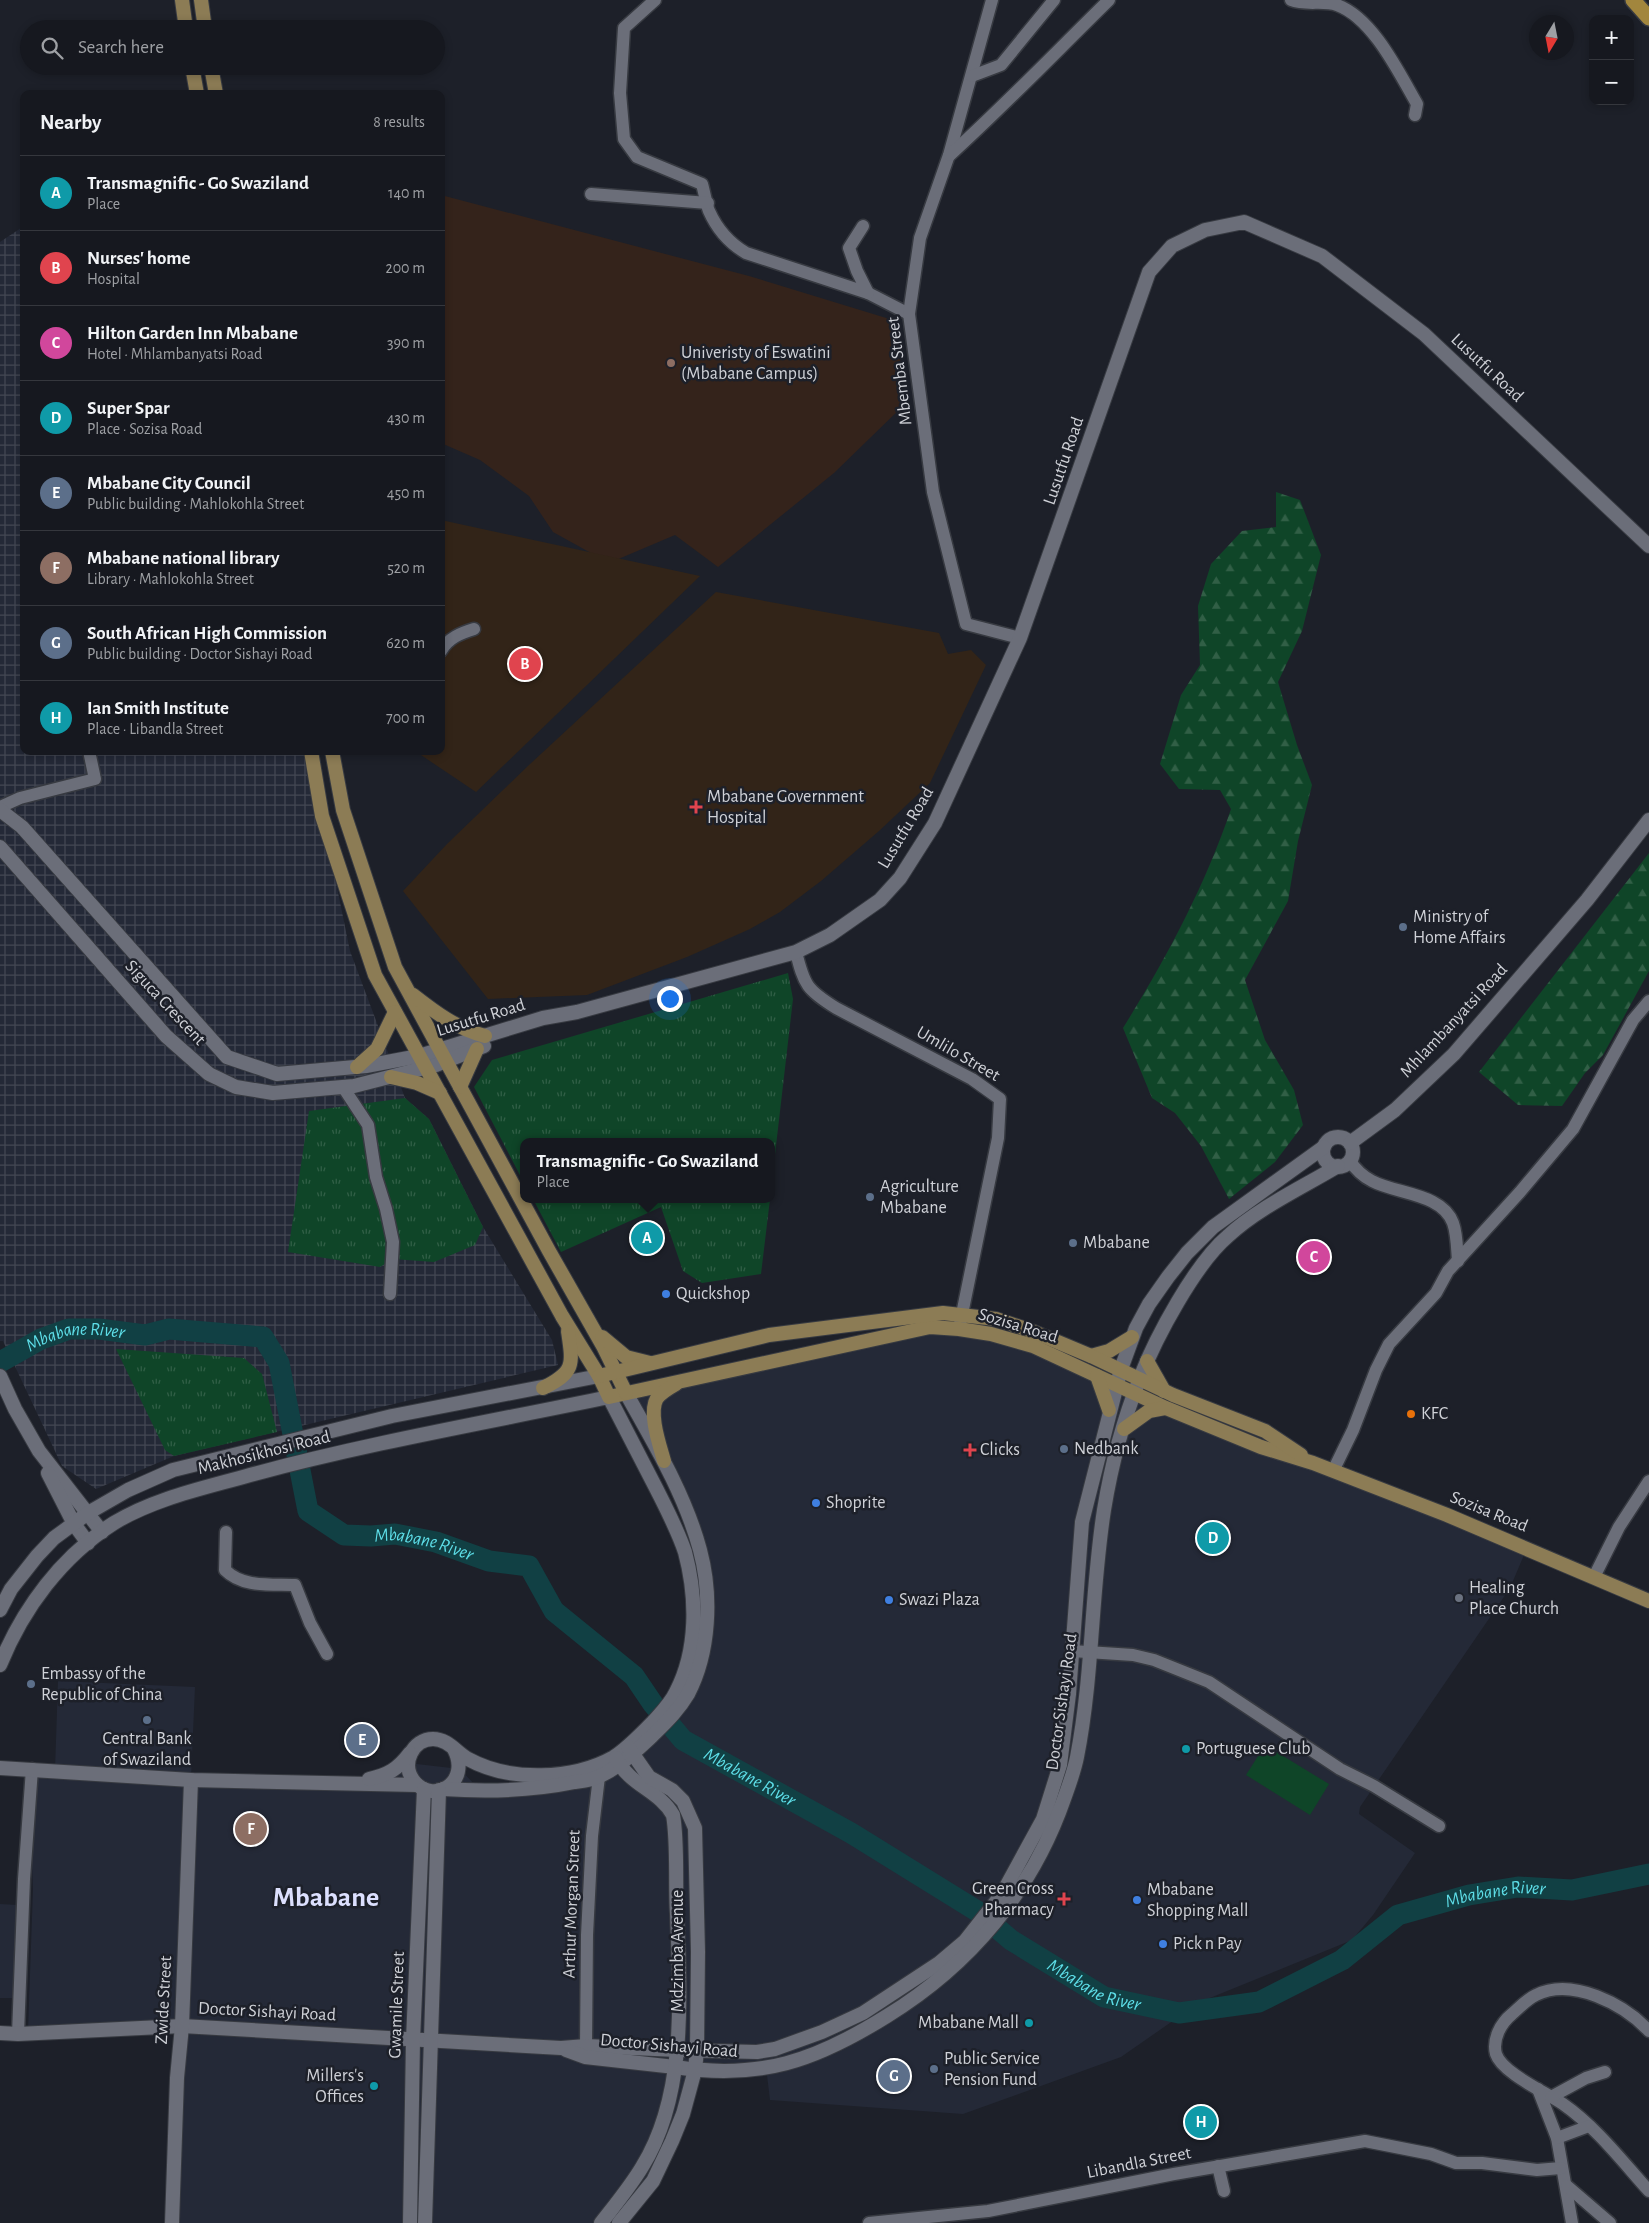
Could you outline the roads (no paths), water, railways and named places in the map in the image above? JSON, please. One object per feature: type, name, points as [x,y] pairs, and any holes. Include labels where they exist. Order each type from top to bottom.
[{"type":"highway","points":[[1633,0],[1649,18]]},
{"type":"main road","points":[[182,0],[185,20]]},
{"type":"main road","points":[[201,0],[204,20]]},
{"type":"main road","points":[[194,75],[196,90]]},
{"type":"main road","points":[[213,75],[215,90]]},
{"type":"main road","name":"Lusutfu Road","points":[[433,1059],[485,1036],[543,1018],[577,1012],[796,952],[830,935],[873,905],[900,878],[935,823],[1020,638],[1149,272],[1172,246],[1205,230],[1244,222],[1322,256],[1424,334],[1649,546]]},
{"type":"main road","points":[[312,755],[322,816],[376,975],[395,1012],[433,1059],[460,1087],[520,1196]]},
{"type":"main road","points":[[0,1768],[190,1780],[351,1783],[441,1790],[509,1791],[562,1785],[600,1770],[617,1760],[650,1731],[673,1716],[676,1694],[687,1665],[693,1638],[692,1590],[684,1552],[672,1520],[599,1376],[568,1324],[440,1093],[433,1059],[408,992],[395,967],[342,810],[333,755]]},
{"type":"main road","name":"Siguca Crescent","points":[[0,808],[22,827],[228,1057],[277,1074],[433,1059]]},
{"type":"main road","name":"Mhlambanyatsi Road","points":[[1350,1143],[1395,1110],[1454,1054],[1588,900],[1649,820]]},
{"type":"main road","name":"Siguca Crescent","points":[[0,847],[166,1036],[209,1074],[236,1087],[273,1093],[343,1087],[391,1077],[433,1059]]},
{"type":"main road","points":[[408,992],[440,1017],[461,1028],[485,1036]]},
{"type":"main road","points":[[356,1067],[377,1049],[395,1012]]},
{"type":"main road","name":"Lusutfu Road","points":[[433,1059],[477,1049],[543,1018]]},
{"type":"main road","points":[[460,1087],[477,1049]]},
{"type":"main road","points":[[391,1077],[417,1083],[440,1093]]},
{"type":"main road","points":[[1120,1369],[1132,1337],[1149,1304],[1186,1253],[1214,1226],[1324,1147],[1330,1139],[1339,1137],[1350,1143],[1353,1152],[1344,1164],[1261,1212],[1226,1236],[1201,1267],[1167,1322],[1140,1378]]},
{"type":"main road","points":[[1324,1147],[1326,1160],[1344,1164]]},
{"type":"main road","points":[[524,1203],[664,1462],[689,1515],[700,1551],[707,1588],[703,1650],[688,1694],[676,1702]]},
{"type":"main road","name":"Sozisa Road","points":[[599,1376],[769,1335],[935,1314],[963,1314],[996,1319],[1029,1330],[1092,1356],[1164,1390],[1265,1431],[1313,1463]]},
{"type":"main road","points":[[543,1388],[563,1378],[571,1363],[568,1324]]},
{"type":"main road","points":[[593,1328],[613,1348],[626,1357],[653,1363]]},
{"type":"main road","name":"Sozisa Road","points":[[609,1397],[922,1329],[959,1328],[991,1334],[1033,1346],[1134,1395],[1261,1447],[1313,1463],[1447,1515],[1649,1601]]},
{"type":"main road","points":[[1092,1356],[1109,1351],[1132,1337]]},
{"type":"main road","points":[[1147,1361],[1164,1390]]},
{"type":"main road","name":"Doctor Sishayi Road","points":[[0,2033],[18,2034],[182,2026],[561,2048],[586,2046],[653,2047],[678,2050],[757,2052],[774,2049],[822,2032],[863,2013],[896,1992],[965,1941],[1002,1894],[1034,1837],[1053,1791],[1064,1741],[1082,1522],[1120,1369]]},
{"type":"main road","points":[[0,1376],[74,1524],[88,1543]]},
{"type":"main road","name":"Makhosikhosi Road","points":[[0,1610],[11,1588],[54,1538],[88,1513],[128,1490],[173,1470],[266,1446],[443,1405],[543,1388],[599,1376]]},
{"type":"main road","points":[[1097,1376],[1109,1410]]},
{"type":"main road","name":"Doctor Sishayi Road","points":[[561,2048],[585,2057],[695,2070],[752,2071],[785,2066],[858,2034],[895,2012],[933,1985],[979,1942],[1006,1911],[1054,1828],[1074,1770],[1104,1511],[1124,1429],[1140,1378]]},
{"type":"main road","points":[[664,1462],[655,1425],[654,1411],[656,1399],[666,1390],[683,1380]]},
{"type":"main road","name":"Makhosikhosi Road","points":[[0,1665],[25,1614],[42,1588],[88,1543],[123,1519],[183,1494],[320,1457],[609,1397]]},
{"type":"main road","points":[[1124,1429],[1149,1411],[1166,1408]]},
{"type":"main road","points":[[39,1451],[102,1532]]},
{"type":"main road","points":[[1082,1522],[1096,1521],[1104,1511]]},
{"type":"main road","points":[[351,1783],[385,1776],[394,1772],[422,1741],[431,1739],[440,1739],[468,1759],[507,1773],[540,1775],[600,1770]]},
{"type":"main road","points":[[441,1790],[457,1778],[460,1769],[459,1758],[454,1749]]},
{"type":"main road","name":"Mdzimba Avenue","points":[[619,2223],[653,2182],[684,2114],[695,2070],[697,2050],[698,1952],[695,1828],[683,1801],[672,1790],[649,1777],[630,1750]]},
{"type":"main road","points":[[410,1753],[408,1771],[421,1787]]},
{"type":"main road","name":"Mdzimba Avenue","points":[[602,2223],[642,2167],[654,2141],[665,2110],[678,2050],[678,1940],[672,1815],[667,1806],[630,1778],[617,1760]]},
{"type":"main road","name":"Zwide Street","points":[[172,2223],[177,2078],[182,2026],[190,1780]]},
{"type":"main road","name":"Gwamile Street","points":[[410,2223],[413,2040],[421,1787]]},
{"type":"main road","name":"Gwamile Street","points":[[425,2223],[441,1790]]},
{"type":"street","points":[[655,0],[624,28],[620,93],[624,139],[637,157],[702,184],[708,203],[708,210],[721,231],[731,244],[746,253],[868,292],[909,314]]},
{"type":"street","name":"Mbemba Street","points":[[992,0],[949,156],[920,238],[909,314],[934,492],[966,624],[1020,638]]},
{"type":"street","points":[[972,76],[1001,65],[1054,0]]},
{"type":"street","points":[[949,156],[1004,106],[1048,59],[1109,0]]},
{"type":"street","points":[[1291,0],[1300,4],[1336,5],[1357,16],[1376,37],[1417,104],[1414,115]]},
{"type":"street","points":[[591,194],[708,203]]},
{"type":"street","points":[[863,226],[849,248],[857,271],[868,292]]},
{"type":"street","points":[[445,644],[461,633],[474,629]]},
{"type":"street","points":[[0,808],[20,798],[96,779],[90,755]]},
{"type":"street","name":"Umlilo Street","points":[[796,952],[802,979],[816,996],[972,1079],[1000,1099],[998,1138],[959,1328]]},
{"type":"street","points":[[1333,1471],[1353,1430],[1376,1370],[1389,1344],[1436,1293],[1448,1271],[1573,1129],[1633,1020],[1649,1000]]},
{"type":"street","points":[[343,1087],[368,1125],[376,1177],[386,1208],[393,1242],[390,1294]]},
{"type":"street","points":[[1344,1164],[1374,1182],[1431,1201],[1445,1210],[1453,1223],[1458,1261]]},
{"type":"street","points":[[1594,1577],[1619,1527],[1649,1481]]},
{"type":"street","points":[[226,1532],[225,1570],[234,1578],[251,1583],[295,1585],[310,1623],[327,1654]]},
{"type":"street","points":[[1072,1650],[1089,1653],[1133,1655],[1154,1660],[1210,1682],[1340,1768],[1374,1786],[1439,1826]]},
{"type":"street","points":[[18,2034],[24,1879],[32,1769]]},
{"type":"street","name":"Arthur Morgan Street","points":[[586,2046],[587,1935],[592,1836],[600,1770]]},
{"type":"street","points":[[1649,2031],[1638,2019],[1609,2001],[1586,1992],[1554,1990],[1536,1995],[1504,2020],[1497,2034],[1496,2047],[1496,2054],[1500,2062],[1589,2126],[1649,2191]]},
{"type":"street","points":[[1551,2097],[1586,2078],[1605,2072]]},
{"type":"street","points":[[1538,2089],[1557,2138],[1572,2223]]},
{"type":"street","points":[[1557,2138],[1589,2126]]},
{"type":"street","name":"Libandla Street","points":[[876,2223],[988,2211],[1218,2166],[1365,2140],[1431,2154],[1456,2163],[1482,2163],[1537,2170],[1561,2168]]},
{"type":"street","points":[[1218,2166],[1224,2191]]},
{"type":"street","points":[[1566,2186],[1610,2223]]},
{"type":"waterway","name":"Mbabane River","points":[[0,1362],[41,1339],[69,1329],[99,1329],[145,1335],[169,1329],[263,1337],[279,1363],[308,1511],[344,1535],[371,1536],[395,1534],[436,1542],[489,1561],[529,1566],[554,1611],[634,1676],[653,1704],[683,1740],[851,1833],[977,1911],[1011,1940],[1104,1997],[1179,2013],[1259,2002],[1342,1960],[1398,1915],[1469,1895],[1518,1887],[1572,1890],[1649,1874]]},
{"type":"place","name":"Univeristy of Eswatini (Mbabane Campus)","points":[[671,363]]},
{"type":"place","name":"Nurses' home","points":[[525,664]]},
{"type":"place","name":"Mbabane Government Hospital","points":[[696,807]]},
{"type":"place","name":"Ministry of Home Affairs","points":[[1403,927]]},
{"type":"place","name":"Agriculture Mbabane","points":[[870,1197]]},
{"type":"place","name":"Transmagnific - Go Swaziland","points":[[647,1238]]},
{"type":"place","name":"Mbabane","points":[[1073,1243]]},
{"type":"place","name":"Hilton Garden Inn Mbabane","points":[[1314,1257]]},
{"type":"place","name":"Quickshop","points":[[666,1294]]},
{"type":"place","name":"KFC","points":[[1411,1414]]},
{"type":"place","name":"Nedbank","points":[[1064,1449]]},
{"type":"place","name":"Clicks","points":[[970,1450]]},
{"type":"place","name":"Shoprite","points":[[816,1503]]},
{"type":"place","name":"Super Spar","points":[[1213,1538]]},
{"type":"place","name":"Healing Place Church","points":[[1459,1598]]},
{"type":"place","name":"Swazi Plaza","points":[[889,1600]]},
{"type":"place","name":"Embassy of the Republic of China","points":[[31,1684]]},
{"type":"place","name":"Central Bank of Swaziland","points":[[147,1720]]},
{"type":"place","name":"Mbabane City Council","points":[[362,1740]]},
{"type":"place","name":"Portuguese Club","points":[[1186,1749]]},
{"type":"place","name":"Mbabane national library","points":[[251,1829]]},
{"type":"place","name":"Green Cross Pharmacy","points":[[1064,1899]]},
{"type":"place","name":"Mbabane Shopping Mall","points":[[1137,1900]]},
{"type":"place","name":"Pick n Pay","points":[[1163,1944]]},
{"type":"place","name":"Mbabane Mall","points":[[1029,2023]]},
{"type":"place","name":"Public Service Pension Fund","points":[[934,2069]]},
{"type":"place","name":"South African High Commission","points":[[894,2076]]},
{"type":"place","name":"Millers's Offices","points":[[374,2086]]},
{"type":"place","name":"Ian Smith Institute","points":[[1201,2122]]},
{"type":"district","name":"Mbabane","points":[[326,1898]]}]
